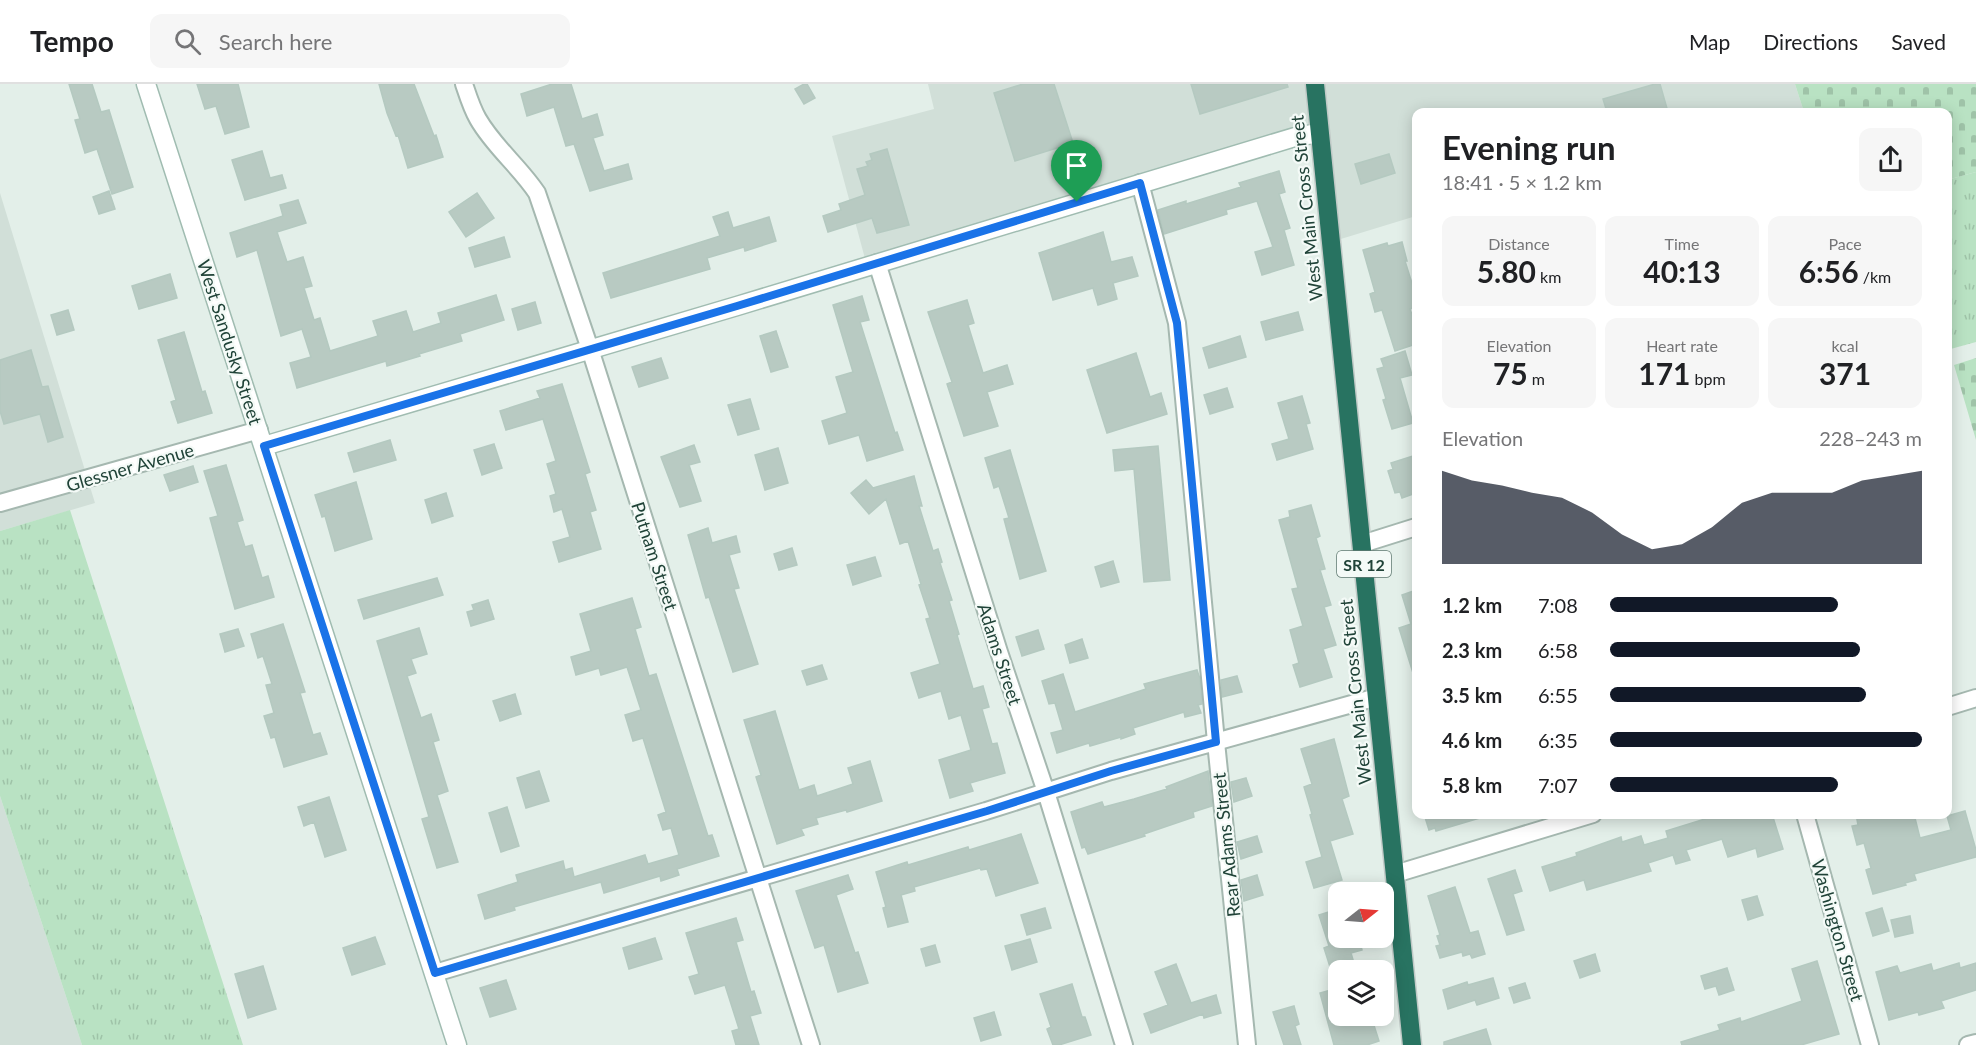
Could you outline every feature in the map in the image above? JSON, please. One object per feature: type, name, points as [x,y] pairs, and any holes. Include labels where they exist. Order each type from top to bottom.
[{"type":"highway","name":"West Main Cross Street","points":[[1315,84],[1412,1045]]},
{"type":"street","name":"West Sandusky Street","points":[[146,84],[457,1045]]},
{"type":"street","name":"Putnam Street","points":[[464,84],[476,117],[483,128],[526,177],[537,194],[590,349],[811,1045]]},
{"type":"street","name":"Glessner Avenue","points":[[0,503],[261,438],[590,349],[1295,137],[1319,133]]},
{"type":"street","name":"Rear Adams Street","points":[[1140,183],[1177,323],[1246,1045]]},
{"type":"street","name":"Adams Street","points":[[878,262],[1124,1045]]},
{"type":"street","points":[[1362,544],[1412,528]]},
{"type":"street","points":[[435,973],[758,879],[1111,771],[1377,698]]},
{"type":"street","points":[[1952,705],[1976,698]]},
{"type":"street","points":[[1395,874],[1576,819]]},
{"type":"street","name":"Washington Street","points":[[1806,819],[1870,1045]]},
{"type":"street","points":[[1968,1045],[1976,1043]]},
{"type":"shaded area","points":[[928,84],[1795,84],[1803,108],[1412,108],[1412,217],[1331,242],[1319,133],[867,266],[832,136],[934,109]]},
{"type":"shaded area","points":[[0,193],[95,503],[0,531]]},
{"type":"shaded area","points":[[0,796],[82,1045],[0,1045]]},
{"type":"green space","points":[[1795,84],[1976,84],[1976,172],[1952,179],[1952,108],[1803,108]]},
{"type":"green space","points":[[1976,172],[1976,342],[1952,349],[1952,179]]},
{"type":"green space","points":[[1976,358],[1976,440],[1954,365]]},
{"type":"green space","points":[[70,510],[243,1045],[82,1045],[0,796],[0,531]]},
{"type":"building","points":[[69,84],[92,84],[101,112],[109,110],[133,187],[112,194],[97,149],[85,153],[75,120],[80,119]]},
{"type":"building","points":[[197,84],[238,84],[249,127],[225,134],[216,106],[205,109]]},
{"type":"building","points":[[379,84],[414,84],[443,157],[408,168],[398,135],[396,136],[387,113]]},
{"type":"building","points":[[552,84],[571,84],[582,119],[597,114],[603,135],[593,138],[604,171],[628,164],[632,179],[590,191],[574,144],[566,146],[554,107],[527,116],[521,94]]},
{"type":"building","points":[[807,84],[815,98],[804,104],[795,89]]},
{"type":"building","points":[[1023,84],[1054,84],[1073,143],[1015,161],[994,93]]},
{"type":"building","points":[[1191,84],[1287,84],[1288,87],[1200,114]]},
{"type":"building","points":[[1660,84],[1667,108],[1606,108],[1603,99]]},
{"type":"building","points":[[887,149],[909,225],[877,233],[872,218],[828,232],[823,216],[841,210],[839,204],[865,195],[857,169],[868,166],[866,162],[872,160],[870,154]]},
{"type":"building","points":[[262,151],[270,178],[282,175],[286,188],[245,200],[232,160]]},
{"type":"building","points":[[1389,154],[1395,173],[1361,184],[1355,164]]},
{"type":"building","points":[[1279,171],[1285,192],[1279,194],[1290,228],[1284,230],[1294,265],[1262,275],[1255,252],[1273,247],[1257,201],[1226,210],[1227,214],[1164,234],[1158,210],[1241,187],[1239,183]]},
{"type":"building","points":[[109,191],[115,209],[99,214],[93,197]]},
{"type":"building","points":[[477,193],[494,218],[466,237],[449,212]]},
{"type":"building","points":[[298,200],[306,223],[277,232],[287,262],[303,257],[312,286],[304,288],[314,320],[320,318],[330,351],[378,336],[373,321],[406,311],[413,332],[441,323],[438,313],[496,295],[504,320],[460,334],[462,341],[419,354],[420,356],[387,366],[386,361],[297,388],[290,363],[311,357],[302,329],[281,336],[257,250],[237,257],[230,233],[283,216],[280,205]]},
{"type":"building","points":[[728,212],[733,228],[769,217],[776,241],[745,251],[744,247],[707,258],[710,269],[611,298],[603,273],[720,236],[713,217]]},
{"type":"building","points":[[1103,232],[1111,262],[1132,257],[1138,276],[1113,283],[1117,299],[1098,305],[1093,288],[1053,300],[1039,253]]},
{"type":"building","points":[[504,237],[510,257],[475,267],[469,248]]},
{"type":"building","points":[[1402,242],[1412,283],[1412,308],[1410,309],[1412,345],[1395,351],[1382,310],[1375,312],[1370,294],[1375,292],[1363,250],[1387,243],[1388,246]]},
{"type":"building","points":[[170,274],[177,298],[139,309],[132,286]]},
{"type":"building","points":[[862,296],[869,320],[860,322],[895,433],[897,432],[903,450],[867,461],[859,435],[829,444],[822,421],[847,413],[836,377],[853,372],[833,305]]},
{"type":"building","points":[[967,300],[974,323],[968,325],[983,373],[1007,365],[1013,384],[987,392],[998,426],[964,436],[947,384],[952,382],[928,312]]},
{"type":"building","points":[[535,302],[541,323],[518,330],[512,309]]},
{"type":"building","points":[[68,310],[74,330],[57,335],[51,315]]},
{"type":"building","points":[[1298,312],[1303,330],[1266,340],[1261,322]]},
{"type":"building","points":[[776,331],[788,367],[771,372],[760,336]]},
{"type":"building","points":[[184,332],[202,392],[205,391],[212,413],[178,423],[171,402],[176,400],[158,340]]},
{"type":"building","points":[[1240,336],[1246,357],[1209,368],[1203,348]]},
{"type":"building","points":[[31,350],[42,387],[48,386],[63,437],[48,442],[40,414],[4,424],[0,411],[0,360]]},
{"type":"building","points":[[1405,351],[1412,375],[1400,378],[1412,423],[1392,429],[1377,369],[1384,367],[1381,359]]},
{"type":"building","points":[[1136,353],[1150,397],[1161,393],[1167,414],[1107,433],[1087,370]]},
{"type":"building","points":[[661,358],[668,378],[639,387],[632,367]]},
{"type":"building","points":[[562,384],[590,472],[585,474],[596,510],[590,512],[601,549],[559,562],[553,542],[570,537],[562,509],[554,512],[550,496],[556,494],[547,464],[556,461],[543,419],[506,430],[500,411],[540,398],[537,391]]},
{"type":"building","points":[[1227,388],[1233,407],[1210,414],[1204,395]]},
{"type":"building","points":[[1302,396],[1310,423],[1306,424],[1313,449],[1277,460],[1272,444],[1289,439],[1278,403]]},
{"type":"building","points":[[750,399],[759,429],[738,435],[728,405]]},
{"type":"building","points":[[390,440],[396,460],[354,472],[348,453]]},
{"type":"building","points":[[494,444],[502,468],[482,475],[474,450]]},
{"type":"building","points":[[694,445],[700,462],[689,465],[701,501],[680,507],[661,457]]},
{"type":"building","points":[[1158,446],[1170,580],[1144,582],[1134,469],[1115,471],[1113,450]]},
{"type":"building","points":[[778,448],[788,483],[765,490],[755,455]]},
{"type":"building","points":[[1010,450],[1046,571],[1020,579],[1004,519],[1009,518],[999,486],[994,488],[985,458]]},
{"type":"building","points":[[1412,456],[1412,494],[1402,498],[1400,492],[1395,493],[1388,471],[1393,469],[1391,463]]},
{"type":"building","points":[[226,465],[243,520],[237,522],[245,547],[252,545],[262,578],[268,576],[274,597],[235,609],[210,518],[218,516],[204,471]]},
{"type":"building","points":[[193,466],[198,482],[170,491],[164,475]]},
{"type":"building","points":[[914,476],[922,506],[919,506],[933,551],[938,549],[942,562],[940,563],[952,600],[949,601],[959,634],[957,635],[973,689],[983,686],[989,707],[982,709],[992,744],[997,743],[1005,773],[970,783],[973,791],[950,798],[939,760],[971,750],[961,715],[949,719],[941,691],[919,698],[911,673],[940,664],[926,619],[930,618],[908,541],[900,544],[886,499],[869,514],[851,493],[866,480],[873,488]]},
{"type":"building","points":[[356,482],[372,539],[335,551],[325,516],[322,517],[315,495]]},
{"type":"building","points":[[446,493],[453,516],[432,523],[425,500]]},
{"type":"building","points":[[1311,505],[1320,536],[1316,538],[1325,569],[1320,570],[1331,605],[1324,607],[1336,645],[1323,649],[1332,677],[1300,687],[1293,665],[1299,663],[1290,630],[1303,626],[1292,589],[1298,588],[1279,520],[1290,517],[1289,511]]},
{"type":"building","points":[[708,528],[712,543],[736,536],[740,552],[729,555],[739,588],[734,589],[758,664],[733,672],[709,597],[706,598],[688,535]]},
{"type":"building","points":[[792,548],[797,565],[779,570],[774,554]]},
{"type":"building","points":[[875,557],[881,576],[853,585],[847,565]]},
{"type":"building","points":[[1113,561],[1119,582],[1101,587],[1095,567]]},
{"type":"building","points":[[437,578],[443,595],[364,619],[358,600]]},
{"type":"building","points":[[1412,591],[1412,670],[1399,628],[1411,624],[1402,595]]},
{"type":"building","points":[[632,598],[641,627],[635,629],[649,676],[656,674],[708,836],[712,835],[719,856],[677,869],[679,875],[661,881],[660,876],[604,893],[601,882],[514,907],[515,910],[485,919],[478,895],[518,882],[516,875],[563,861],[565,870],[572,868],[574,877],[645,855],[648,864],[679,855],[671,828],[663,830],[658,815],[666,812],[643,738],[633,741],[625,715],[641,710],[627,667],[601,675],[599,668],[576,675],[571,657],[591,651],[580,614]]},
{"type":"building","points":[[488,600],[494,619],[471,626],[467,612],[474,610],[472,605]]},
{"type":"building","points":[[283,624],[305,692],[300,693],[313,735],[320,733],[327,754],[284,767],[275,737],[271,738],[264,716],[274,713],[266,685],[272,684],[263,656],[258,658],[251,634]]},
{"type":"building","points":[[419,628],[427,654],[411,659],[416,673],[407,676],[421,718],[431,714],[439,740],[433,742],[448,791],[437,795],[458,862],[437,868],[422,819],[429,817],[377,641]]},
{"type":"building","points":[[238,629],[244,646],[225,652],[220,634]]},
{"type":"building","points":[[1038,630],[1044,649],[1022,656],[1016,637]]},
{"type":"building","points":[[1082,639],[1088,658],[1070,663],[1065,645]]},
{"type":"building","points":[[822,665],[827,679],[807,685],[802,671]]},
{"type":"building","points":[[1197,670],[1202,704],[1198,705],[1201,713],[1185,717],[1184,712],[1133,728],[1135,734],[1121,739],[1121,737],[1090,746],[1089,743],[1057,753],[1051,733],[1063,730],[1055,703],[1049,704],[1042,681],[1063,674],[1075,712],[1146,689],[1144,684]]},
{"type":"building","points":[[1237,676],[1242,692],[1222,697],[1221,680]]},
{"type":"building","points":[[515,694],[521,714],[500,721],[493,701]]},
{"type":"building","points":[[775,711],[799,790],[814,785],[817,796],[853,784],[848,768],[870,761],[882,801],[847,812],[846,810],[816,818],[818,824],[801,829],[804,835],[777,844],[756,777],[761,775],[744,720]]},
{"type":"building","points":[[1334,739],[1349,796],[1342,799],[1353,834],[1330,841],[1342,880],[1328,882],[1328,884],[1314,888],[1306,862],[1322,857],[1304,787],[1312,784],[1301,749]]},
{"type":"building","points":[[539,771],[549,801],[526,808],[517,778]]},
{"type":"building","points":[[1208,771],[1212,806],[1193,812],[1194,817],[1088,854],[1085,847],[1082,848],[1071,812],[1102,802],[1104,807],[1134,799],[1167,789],[1166,787]]},
{"type":"building","points":[[1246,778],[1252,796],[1234,802],[1231,782]]},
{"type":"building","points":[[329,797],[346,850],[325,857],[314,822],[304,826],[298,807]]},
{"type":"building","points":[[507,807],[519,846],[501,852],[489,813]]},
{"type":"building","points":[[1965,811],[1976,857],[1914,874],[1916,880],[1905,883],[1906,885],[1873,894],[1866,870],[1871,868],[1864,843],[1857,845],[1852,826],[1858,825],[1857,819],[1915,819],[1920,838],[1951,830],[1948,819],[1952,819],[1952,815]]},
{"type":"building","points":[[1426,819],[1477,819],[1436,831],[1435,828],[1429,830]]},
{"type":"building","points":[[1705,819],[1774,819],[1783,849],[1758,857],[1756,848],[1728,857],[1722,839],[1686,850],[1690,860],[1676,864],[1673,855],[1648,863],[1651,871],[1587,890],[1584,880],[1550,891],[1542,867],[1577,856],[1576,853],[1621,837],[1622,842],[1641,836],[1644,845],[1668,838],[1666,831]]},
{"type":"building","points":[[1021,834],[1038,883],[996,896],[987,869],[981,870],[980,868],[914,887],[915,891],[901,895],[908,922],[888,927],[883,908],[886,907],[876,872],[968,847],[969,850]]},
{"type":"building","points":[[1257,836],[1262,852],[1241,859],[1237,842]]},
{"type":"building","points":[[1515,870],[1522,891],[1513,894],[1524,930],[1507,935],[1488,879]]},
{"type":"building","points":[[848,875],[853,889],[836,895],[855,953],[858,952],[868,983],[838,992],[824,945],[815,948],[796,891]]},
{"type":"building","points":[[1257,875],[1263,895],[1244,901],[1241,880]]},
{"type":"building","points":[[1455,887],[1470,933],[1478,931],[1485,954],[1472,958],[1470,954],[1463,956],[1462,952],[1440,958],[1436,946],[1440,945],[1437,936],[1440,935],[1428,896]]},
{"type":"building","points":[[1757,896],[1763,915],[1748,920],[1742,900]]},
{"type":"building","points":[[1045,908],[1051,928],[1027,935],[1021,915]]},
{"type":"building","points":[[1882,908],[1889,931],[1873,936],[1866,913]]},
{"type":"building","points":[[1328,912],[1328,943],[1319,915]]},
{"type":"building","points":[[1910,916],[1913,933],[1895,937],[1891,920]]},
{"type":"building","points":[[736,918],[743,940],[736,942],[751,992],[754,991],[761,1013],[750,1016],[759,1045],[736,1045],[732,1031],[739,1029],[725,985],[695,994],[689,977],[699,974],[686,933]]},
{"type":"building","points":[[375,937],[385,964],[352,975],[343,948]]},
{"type":"building","points":[[655,938],[662,959],[629,969],[623,948]]},
{"type":"building","points":[[1030,939],[1037,962],[1012,970],[1005,946]]},
{"type":"building","points":[[935,945],[940,962],[926,966],[921,949]]},
{"type":"building","points":[[1324,948],[1362,948],[1362,950],[1351,953],[1353,960],[1328,961]]},
{"type":"building","points":[[1595,954],[1600,971],[1580,978],[1574,961]]},
{"type":"building","points":[[1817,961],[1839,1034],[1801,1045],[1682,1045],[1681,1042],[1720,1030],[1718,1025],[1740,1018],[1741,1022],[1802,1001],[1792,969]]},
{"type":"building","points":[[1959,963],[1960,968],[1976,963],[1976,990],[1941,1001],[1944,1008],[1889,1020],[1876,972],[1897,966],[1900,973],[1931,964],[1933,971]]},
{"type":"building","points":[[1176,964],[1191,1003],[1216,995],[1221,1013],[1204,1018],[1203,1014],[1151,1033],[1144,1014],[1168,1005],[1155,972]]},
{"type":"building","points":[[263,966],[276,1009],[248,1018],[235,974]]},
{"type":"building","points":[[1727,968],[1734,990],[1719,995],[1716,986],[1705,989],[1701,976]]},
{"type":"building","points":[[1493,978],[1499,998],[1477,1005],[1475,1000],[1448,1009],[1443,990],[1467,982],[1468,985]]},
{"type":"building","points":[[506,980],[516,1009],[490,1017],[480,988]]},
{"type":"building","points":[[1525,983],[1530,998],[1514,1003],[1509,988]]},
{"type":"building","points":[[1072,984],[1082,1017],[1085,1017],[1091,1035],[1053,1045],[1047,1029],[1051,1027],[1040,994]]},
{"type":"building","points":[[1328,991],[1328,1023],[1320,993]]},
{"type":"building","points":[[1294,1006],[1299,1024],[1295,1026],[1301,1045],[1284,1045],[1273,1012]]},
{"type":"building","points":[[994,1012],[1001,1035],[981,1041],[974,1018]]},
{"type":"building","points":[[1329,1026],[1374,1026],[1379,1041],[1367,1045],[1334,1045]]},
{"type":"building","points":[[1486,1029],[1491,1045],[1444,1045],[1444,1042]]},
{"type":"route","points":[[1140,183],[1177,323],[1216,742],[1111,771],[987,811],[435,973],[264,446],[737,306],[1077,202],[1140,183]]}]
